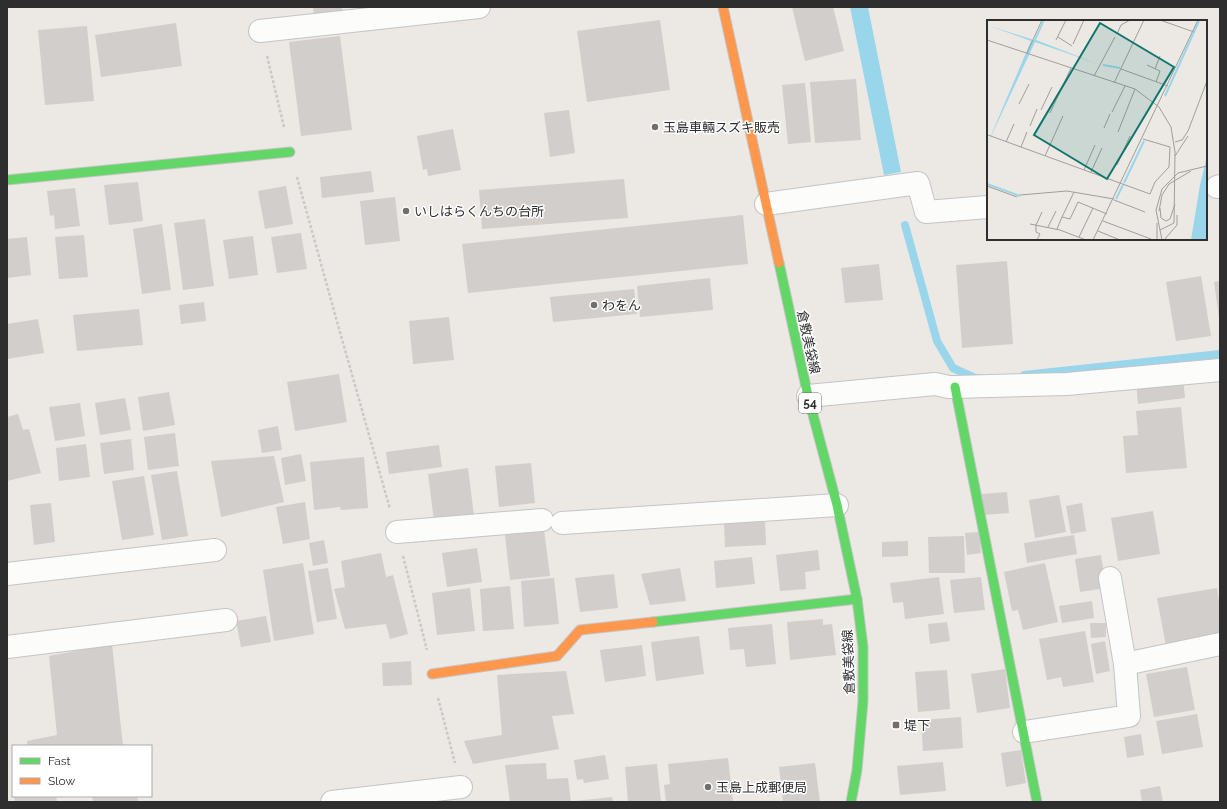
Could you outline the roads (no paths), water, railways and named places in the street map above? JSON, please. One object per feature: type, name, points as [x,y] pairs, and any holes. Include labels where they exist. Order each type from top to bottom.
[{"type":"street","points":[[260,30],[479,7]]},
{"type":"street","name":"倉敷美袋線","points":[[723,7],[808,396],[837,505],[857,599],[863,647],[863,701],[857,770],[851,802]]},
{"type":"street","points":[[7,180],[290,152]]},
{"type":"street","points":[[766,204],[918,183],[926,212],[987,207]]},
{"type":"street","points":[[808,396],[935,384],[955,388],[1067,384],[1220,370]]},
{"type":"street","points":[[955,388],[1037,802]]},
{"type":"street","points":[[397,532],[837,505]]},
{"type":"street","points":[[7,574],[215,550]]},
{"type":"street","points":[[1024,732],[1129,716],[1125,664],[1110,578]]},
{"type":"street","points":[[432,674],[557,656],[580,630],[857,599]]},
{"type":"street","points":[[7,647],[226,620]]},
{"type":"street","points":[[1125,664],[1220,644]]},
{"type":"street","points":[[332,802],[461,787]]},
{"type":"water","points":[[850,7],[868,7],[901,172],[884,175]]},
{"type":"waterway","points":[[905,225],[937,341],[953,368],[978,378]]},
{"type":"waterway","points":[[1024,375],[1220,354]]},
{"type":"place","name":"玉島車輛スズキ販売","points":[[655,127]]},
{"type":"place","name":"いしはらくんちの台所","points":[[406,211]]},
{"type":"place","name":"わをん","points":[[594,305]]},
{"type":"place","name":"堤下","points":[[896,725]]},
{"type":"place","name":"玉島上成郵便局","points":[[708,787]]}]
